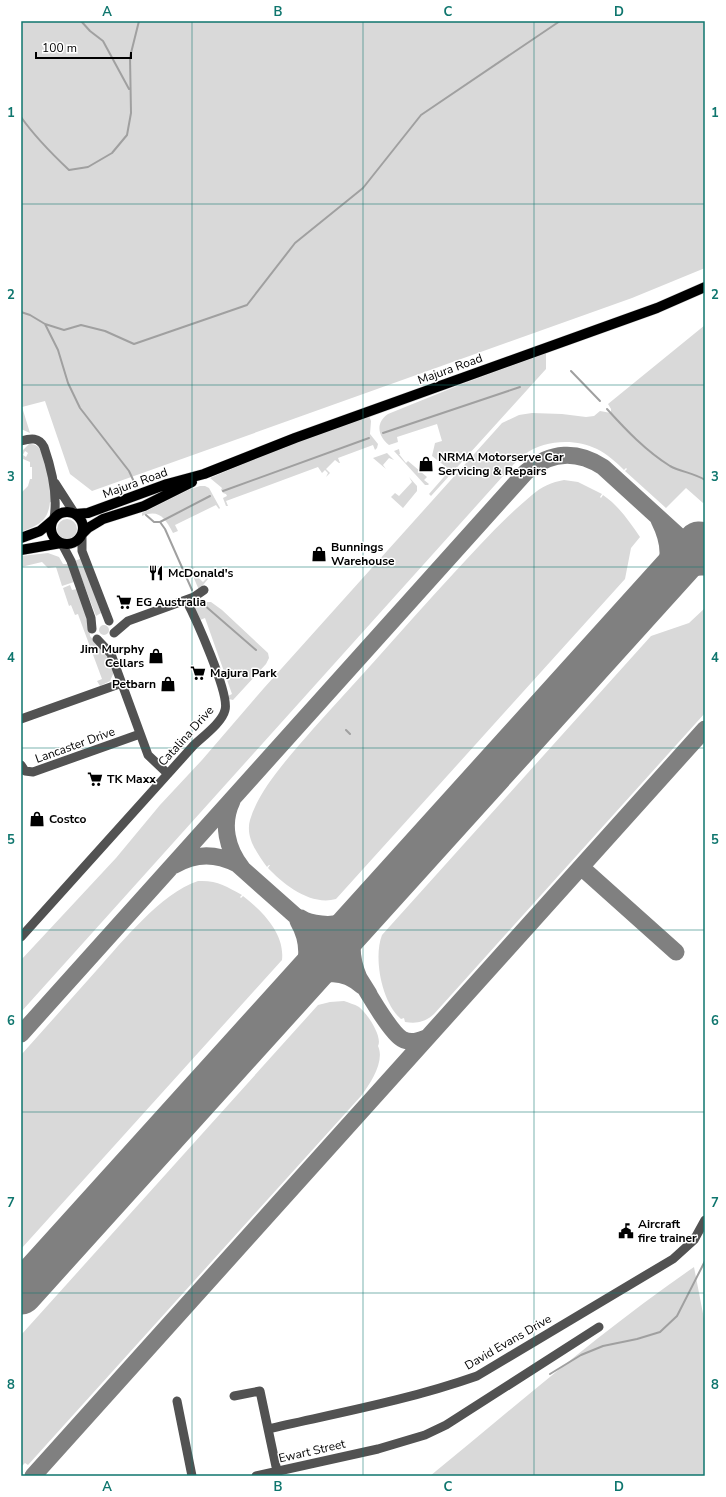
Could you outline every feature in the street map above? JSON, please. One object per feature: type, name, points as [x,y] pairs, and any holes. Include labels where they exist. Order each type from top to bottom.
[{"type":"main road","name":"Majura Road","points":[[75,514],[88,513],[167,484],[204,474],[295,438],[636,316],[705,287]]},
{"type":"main road","name":"Majura Road","points":[[82,534],[103,518],[147,505],[194,481],[204,474]]},
{"type":"main road","points":[[21,538],[40,531],[60,514],[65,512],[75,514],[82,522],[82,534],[78,540],[72,544],[61,544],[21,550]]},
{"type":"main road","points":[[54,519],[51,525],[52,533],[54,538],[61,544]]},
{"type":"street","points":[[21,441],[32,439],[38,440],[42,443],[45,450],[52,476],[56,503],[54,519]]},
{"type":"street","points":[[52,476],[75,514]]},
{"type":"street","points":[[82,534],[82,551],[109,621],[113,627],[111,654]]},
{"type":"street","points":[[61,544],[71,561],[91,618],[93,635],[111,654],[149,756],[168,774]]},
{"type":"street","points":[[92,629],[94,623],[98,620],[128,621],[196,596],[204,590]]},
{"type":"street","name":"Catalina Drive","points":[[21,937],[192,746],[220,719],[226,707],[224,696],[203,636],[186,600]]},
{"type":"street","points":[[96,639],[106,641],[128,621]]},
{"type":"street","points":[[21,719],[122,683]]},
{"type":"street","name":"Lancaster Drive","points":[[21,764],[25,771],[31,773],[140,734]]},
{"type":"street","name":"David Evans Drive","points":[[268,1429],[413,1396],[444,1388],[477,1376],[673,1259],[694,1240],[705,1220]]},
{"type":"street","name":"Ewart Street","points":[[256,1476],[277,1474],[425,1435],[446,1425],[599,1327]]},
{"type":"street","points":[[234,1396],[260,1391],[277,1474]]},
{"type":"street","points":[[176,1401],[192,1476]]},
{"type":"shaded area","points":[[21,21],[705,21],[705,268],[632,298],[92,491],[70,474],[45,401],[22,407],[30,433],[21,429]]},
{"type":"shaded area","points":[[705,325],[705,501],[703,503],[686,488],[666,508],[625,471],[627,469],[626,468],[624,470],[604,453],[588,445],[570,442],[550,443],[533,449],[525,454],[513,465],[21,1012],[21,960],[116,858],[160,805],[202,760],[264,688],[502,423],[519,415],[532,413],[562,414],[586,417],[594,416],[600,411],[611,413],[611,409],[608,404]]},
{"type":"shaded area","points":[[546,353],[546,369],[431,496],[429,494],[450,470],[432,456],[435,443],[442,441],[437,424],[397,437],[398,442],[389,445],[382,438],[380,434],[381,421],[388,414],[457,386]]},
{"type":"shaded area","points":[[369,416],[371,421],[370,434],[378,444],[377,448],[375,450],[373,445],[338,458],[340,463],[335,460],[326,469],[330,473],[326,477],[328,473],[325,470],[322,473],[318,467],[226,501],[228,506],[226,506],[223,498],[227,496],[226,494],[221,490],[222,488],[210,478],[243,464],[243,462]]},
{"type":"shaded area","points":[[29,444],[35,445],[40,449],[47,467],[53,502],[50,502],[47,514],[41,522],[21,532],[21,493],[28,486],[30,479],[32,479],[32,467],[30,467],[30,462],[23,459],[23,450]],"holes":[[[25,451],[28,453],[26,457],[23,455]]]},
{"type":"shaded area","points":[[399,449],[399,454],[406,463],[408,461],[427,477],[424,480],[429,484],[428,485],[425,485],[394,451]]},
{"type":"shaded area","points":[[387,453],[394,460],[389,458],[383,465],[386,469],[373,458]]},
{"type":"shaded area","points":[[409,477],[417,486],[417,491],[403,508],[391,497],[395,493],[399,496],[412,482]]},
{"type":"shaded area","points":[[564,480],[578,482],[602,494],[600,497],[601,498],[603,495],[619,509],[640,537],[631,548],[625,579],[336,899],[317,900],[308,897],[290,887],[268,868],[270,865],[267,867],[253,845],[249,833],[250,820],[255,808],[277,772],[321,720],[491,533],[535,492],[547,485]]},
{"type":"shaded area","points":[[200,486],[209,488],[220,508],[219,509],[216,505],[175,525],[178,531],[173,533],[164,519],[157,514],[142,516],[142,513],[188,490]]},
{"type":"shaded area","points":[[67,519],[74,522],[77,529],[74,536],[67,539],[60,536],[57,529],[60,522]]},
{"type":"shaded area","points":[[48,553],[59,557],[63,564],[68,564],[74,582],[62,586],[56,567],[48,568],[42,562],[21,567],[21,556]]},
{"type":"shaded area","points":[[82,558],[101,613],[96,616],[75,561]]},
{"type":"shaded area","points":[[195,567],[191,571],[203,582],[207,578],[208,579],[199,590],[190,569]]},
{"type":"shaded area","points":[[70,585],[72,590],[77,589],[89,622],[90,636],[96,643],[104,647],[114,672],[110,681],[100,686],[97,681],[102,679],[78,614],[75,615],[71,605],[69,606],[63,588]]},
{"type":"shaded area","points":[[200,602],[211,602],[222,610],[268,653],[269,658],[266,664],[233,700],[229,699],[228,696],[232,694],[205,618],[200,620],[195,611],[195,605]]},
{"type":"shaded area","points":[[705,608],[705,713],[434,1014],[421,1022],[405,1022],[404,1018],[401,1019],[394,1012],[384,991],[381,980],[378,956],[382,935],[651,636],[689,623]]},
{"type":"shaded area","points":[[102,625],[106,625],[108,626],[108,634],[102,635],[99,632],[99,628]]},
{"type":"shaded area","points":[[198,881],[211,882],[226,886],[242,895],[240,897],[241,898],[243,896],[258,909],[276,932],[282,950],[282,960],[21,1249],[21,1055],[118,946],[156,907],[184,887]]},
{"type":"shaded area","points":[[344,1001],[359,1007],[362,1010],[373,1025],[378,1037],[380,1058],[376,1072],[365,1091],[28,1465],[25,1463],[21,1467],[21,1335],[318,1005]]},
{"type":"shaded area","points":[[694,1267],[705,1324],[705,1476],[430,1476],[593,1343],[660,1291]]},
{"type":"waterway","points":[[81,21],[90,31],[103,41],[129,89]]},
{"type":"waterway","points":[[21,117],[44,145],[69,170],[88,167],[112,153],[127,135],[131,113],[130,57],[139,21]]},
{"type":"waterway","points":[[45,324],[64,330],[81,325],[105,331],[134,344],[247,305],[295,243],[363,188],[421,115],[560,21]]},
{"type":"waterway","points":[[21,312],[30,315],[45,324],[58,350],[68,383],[80,408],[129,471],[135,484]]},
{"type":"waterway","points":[[571,371],[600,401]]},
{"type":"waterway","points":[[383,433],[520,387]]},
{"type":"waterway","points":[[607,409],[621,425],[661,460],[674,468],[705,480]]},
{"type":"waterway","points":[[223,491],[369,438]]},
{"type":"waterway","points":[[160,522],[210,496]]},
{"type":"waterway","points":[[146,515],[154,522],[160,522],[165,529],[192,590]]},
{"type":"waterway","points":[[203,604],[256,650]]},
{"type":"waterway","points":[[346,730],[350,734]]},
{"type":"waterway","points":[[550,1374],[581,1355],[603,1346],[637,1339],[660,1332],[677,1316],[705,1261]]},
{"type":"taxiway","points":[[21,1034],[526,472],[535,465],[545,460],[564,455],[593,461],[603,467],[693,549]]},
{"type":"taxiway","points":[[648,597],[661,578],[667,560],[667,542],[659,520]]},
{"type":"taxiway","points":[[661,583],[682,570],[705,567]]},
{"type":"taxiway","points":[[33,1476],[705,729]]},
{"type":"taxiway","points":[[232,801],[227,818],[227,836],[229,845],[242,868]]},
{"type":"taxiway","points":[[175,865],[190,858],[206,856],[229,860],[237,864],[342,957],[359,978],[369,994]]},
{"type":"taxiway","points":[[581,867],[676,952]]},
{"type":"taxiway","points":[[301,918],[321,924],[334,924],[357,916],[377,900],[402,872]]},
{"type":"taxiway","points":[[375,901],[358,922],[353,938],[352,946],[354,962],[359,978],[379,1011],[397,1035],[405,1041],[412,1042],[428,1037]]},
{"type":"taxiway","points":[[288,997],[300,980],[306,960],[306,941],[298,921]]},
{"type":"taxiway","points":[[296,988],[312,979],[329,974],[346,976],[362,986]]},
{"type":"runway","points":[[21,1293],[699,543]]},
{"type":"place","name":"NRMA Motorserve Car Servicing & Repairs","points":[[426,464]]},
{"type":"place","name":"Bunnings Warehouse","points":[[319,554]]},
{"type":"place","name":"McDonald's","points":[[156,573]]},
{"type":"place","name":"EG Australia","points":[[124,602]]},
{"type":"place","name":"Jim Murphy Cellars","points":[[156,656]]},
{"type":"place","name":"Majura Park","points":[[198,673]]},
{"type":"place","name":"Petbarn","points":[[168,684]]},
{"type":"place","name":"TK Maxx","points":[[95,779]]},
{"type":"place","name":"Costco","points":[[37,819]]},
{"type":"place","name":"Aircraft fire trainer","points":[[626,1231]]}]
